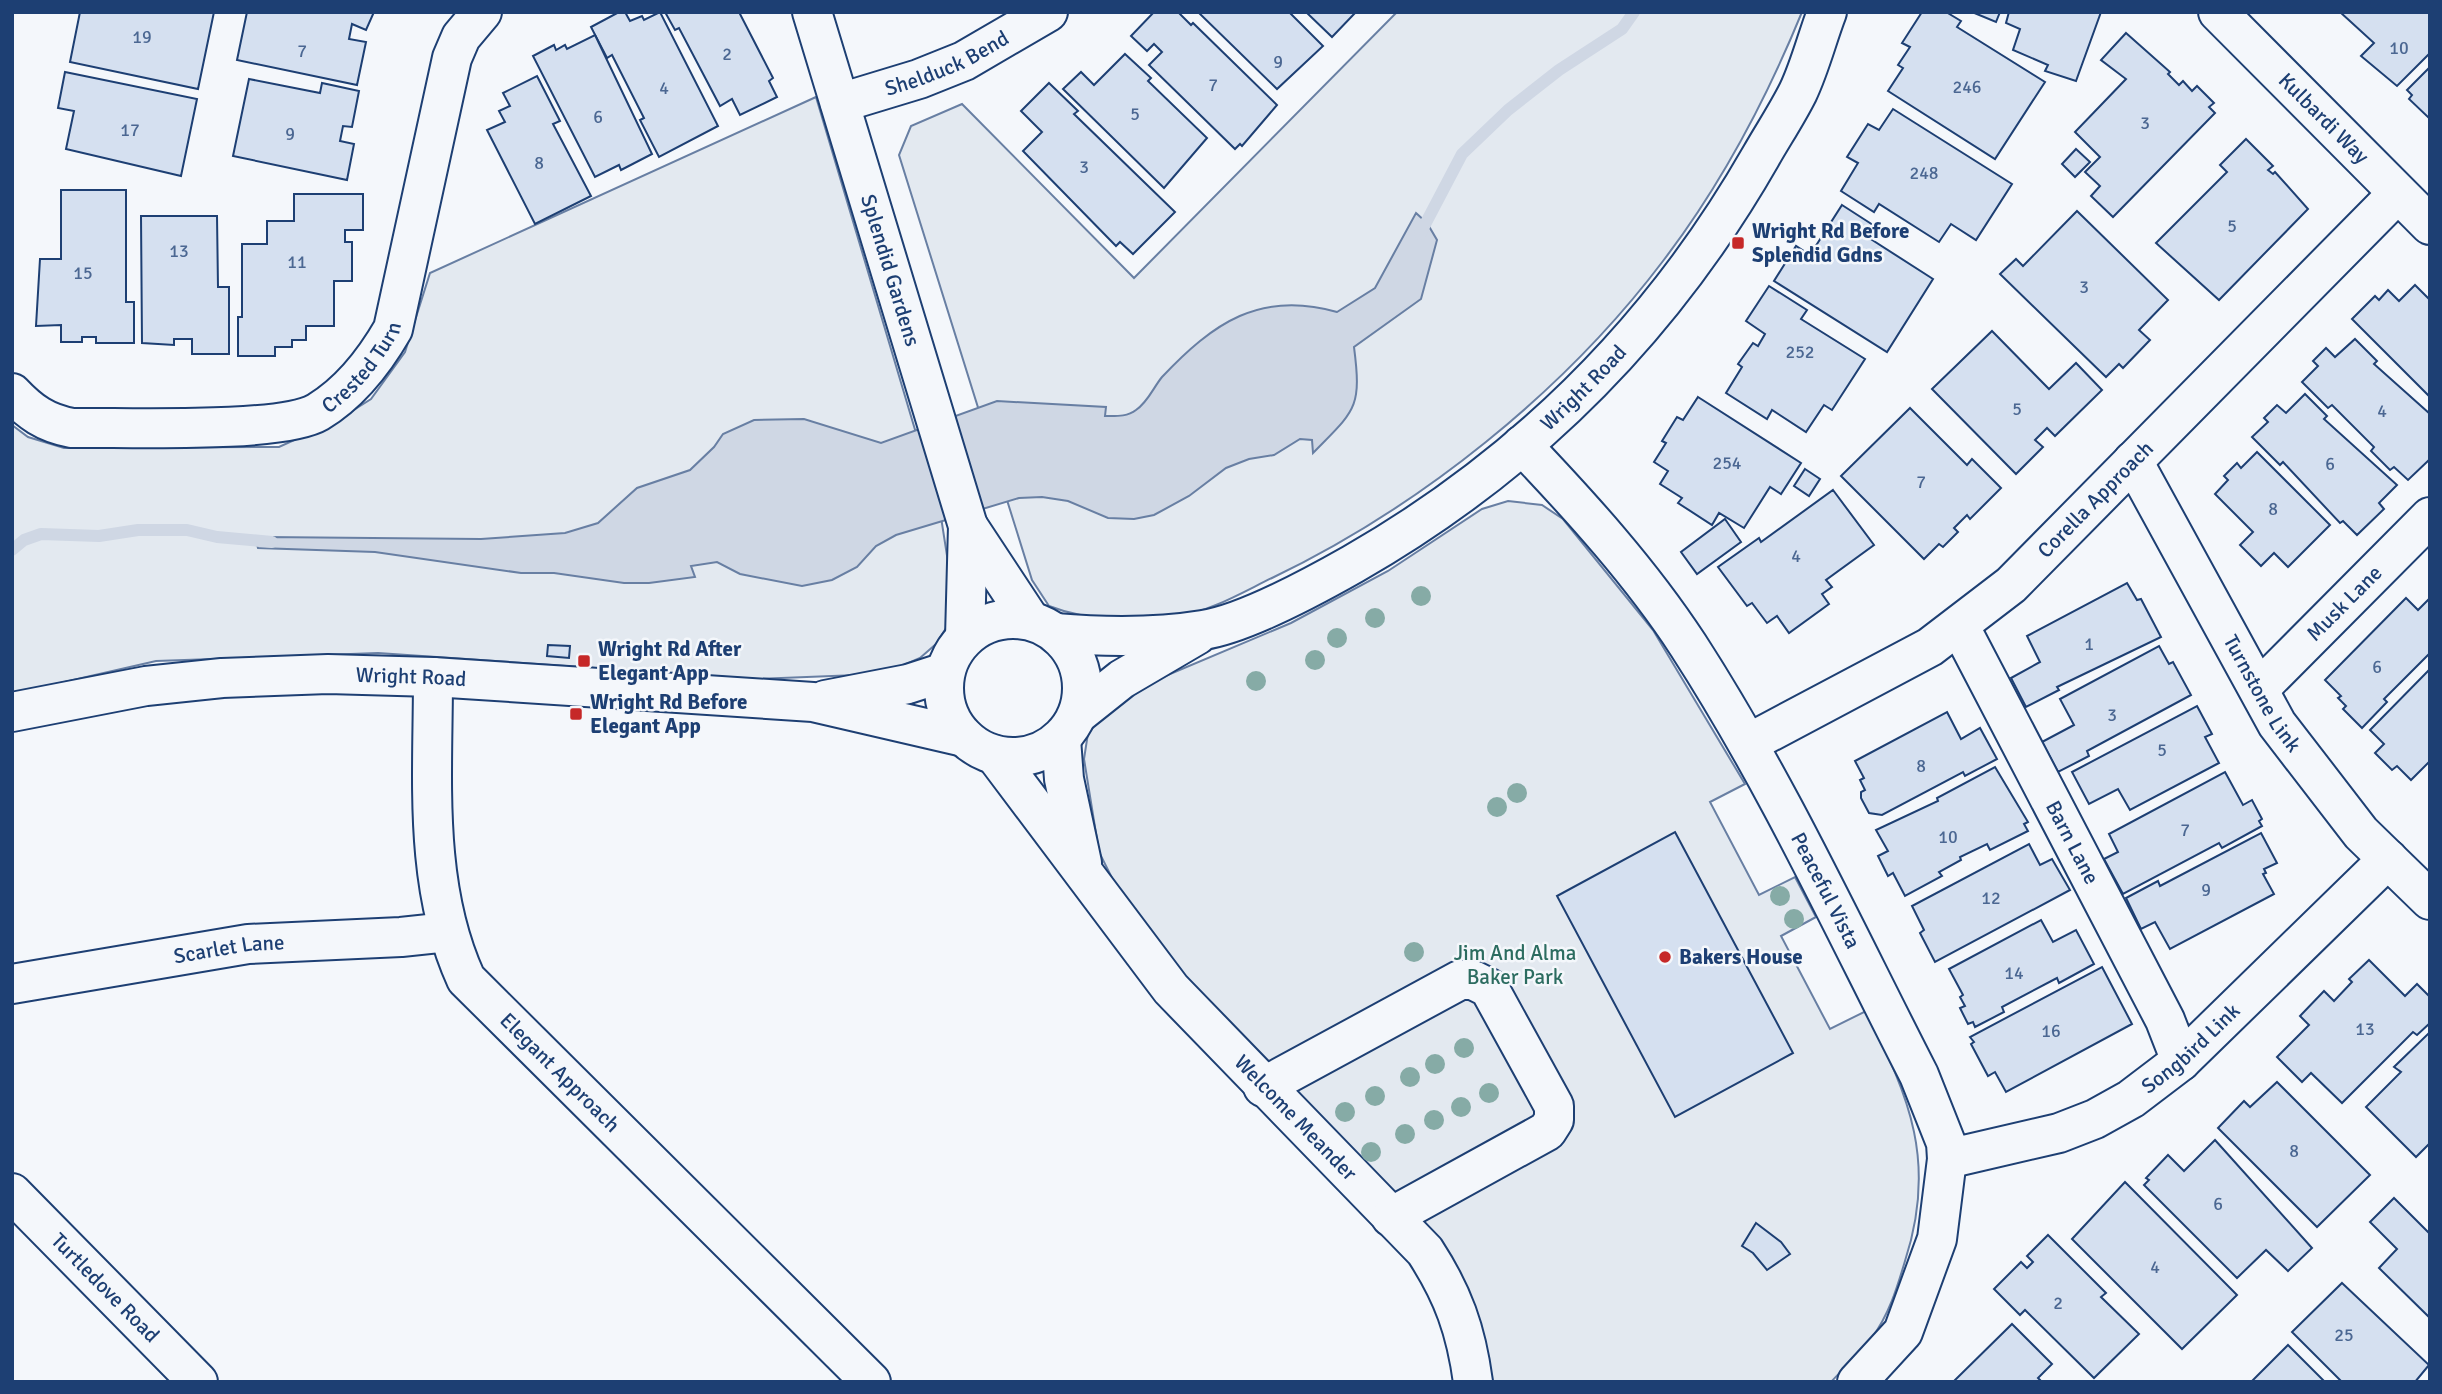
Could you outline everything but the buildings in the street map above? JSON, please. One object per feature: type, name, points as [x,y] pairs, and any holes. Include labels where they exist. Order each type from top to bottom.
[{"type":"street","name":"Crested Turn","points":[[12,393],[27,409],[49,424],[72,428],[282,422],[316,414],[336,399],[355,383],[377,358],[393,329],[452,58],[461,37],[482,12]]},
{"type":"street","name":"Splendid Gardens","points":[[812,12],[968,527],[965,637]]},
{"type":"street","name":"Shelduck Bend","points":[[840,103],[919,79],[964,61],[1048,12]]},
{"type":"street","name":"Wright Road","points":[[1043,626],[1110,638],[1205,630],[1231,622],[1320,583],[1411,531],[1469,490],[1522,445],[1621,352],[1653,316],[1724,220],[1798,91],[1827,12]]},
{"type":"street","name":"Kulbardi Way","points":[[2218,12],[2430,225]]},
{"type":"street","name":"Corella Approach","points":[[1749,743],[1930,647],[1960,627],[2011,585],[2397,194]]},
{"type":"street","name":"Peaceful Vista","points":[[1522,445],[1572,498],[1653,596],[1687,643],[1749,743],[1919,1075],[1942,1128],[1947,1159],[1937,1238],[1903,1332],[1857,1382]]},
{"type":"street","name":"Turnstone Link","points":[[2133,461],[2277,724],[2361,833],[2430,900]]},
{"type":"street","name":"Splendid Gardens","points":[[968,527],[1043,626]]},
{"type":"street","name":"Musk Lane","points":[[2259,689],[2424,534]]},
{"type":"street","points":[[1007,618],[1043,626],[1074,653],[1082,672],[1083,693],[1069,726],[1042,751],[1019,757],[979,746],[950,718],[943,695],[945,671],[952,652],[965,637],[984,624],[1007,618]]},
{"type":"street","name":"Barn Lane","points":[[1960,627],[2165,1020],[2181,1060]]},
{"type":"street","name":"Wright Road","points":[[1069,726],[1122,679],[1205,630]]},
{"type":"street","name":"Wright Road","points":[[813,702],[908,684],[945,671]]},
{"type":"street","name":"Wright Road","points":[[12,712],[146,686],[222,678],[328,674],[433,677],[813,702],[979,746]]},
{"type":"street","name":"Elegant Approach","points":[[433,677],[435,852],[439,891],[448,932],[466,979],[871,1382]]},
{"type":"street","name":"Welcome Meander","points":[[1069,726],[1064,779],[1084,872]]},
{"type":"street","name":"Welcome Meander","points":[[979,746],[1084,872],[1171,989],[1263,1087],[1425,1251],[1448,1287],[1466,1341],[1473,1382]]},
{"type":"street","name":"Songbird Link","points":[[1947,1159],[2059,1133],[2095,1119],[2131,1099],[2181,1060],[2388,859]]},
{"type":"street","name":"Scarlet Lane","points":[[12,984],[248,944],[401,937],[448,932]]},
{"type":"street","points":[[1263,1087],[1460,980],[1472,980],[1489,988],[1554,1106],[1555,1120],[1547,1131],[1391,1217]]},
{"type":"street","name":"Turtledove Road","points":[[12,1193],[198,1382]]},
{"type":"green space","points":[[1397,12],[1802,12],[1741,141],[1704,202],[1663,261],[1581,356],[1486,442],[1382,517],[1327,549],[1215,605],[1191,614],[1146,619],[1097,618],[1049,606],[1032,580],[899,155],[911,126],[962,104],[1134,278]]},
{"type":"green space","points":[[816,97],[941,517],[948,562],[948,625],[936,644],[920,658],[883,674],[755,679],[378,653],[156,661],[12,694],[12,425],[28,437],[64,448],[279,447],[336,421],[371,399],[405,352],[430,273]]},
{"type":"green space","name":"Jim And Alma Baker Park","points":[[1508,501],[1542,505],[1563,519],[1653,630],[1745,784],[1710,802],[1759,895],[1795,877],[1816,917],[1781,936],[1830,1029],[1866,1011],[1906,1102],[1914,1132],[1919,1193],[1905,1261],[1892,1301],[1877,1330],[1831,1382],[1491,1382],[1485,1347],[1471,1300],[1447,1253],[1186,979],[1115,884],[1099,852],[1084,759],[1088,733],[1102,711],[1144,685],[1291,623],[1388,571],[1482,509]]},
{"type":"shaded area","points":[[1416,213],[1427,223],[1437,240],[1421,299],[1354,347],[1356,396],[1347,417],[1313,453],[1312,440],[1300,439],[1274,455],[1249,459],[1226,468],[1189,496],[1154,515],[1134,519],[1108,518],[1068,501],[1042,497],[1019,498],[896,535],[876,546],[857,567],[832,580],[802,586],[740,574],[717,562],[691,566],[695,577],[649,583],[624,583],[554,573],[521,573],[375,552],[258,548],[256,541],[265,537],[481,539],[565,533],[598,523],[637,488],[690,470],[714,447],[723,434],[754,420],[804,419],[881,443],[997,401],[1106,407],[1105,416],[1129,414],[1144,403],[1162,377],[1200,341],[1240,316],[1284,305],[1309,306],[1337,312],[1375,288]]},
{"type":"waterway","points":[[1420,234],[1462,154],[1508,110],[1559,70],[1622,29],[1634,12]]},
{"type":"waterway","points":[[12,550],[24,540],[41,534],[99,536],[138,530],[187,530],[217,537],[272,542]]},
{"type":"place","name":"Wright Rd Before Splendid Gdns","points":[[1738,243]]},
{"type":"place","name":"Wright Rd After Elegant App","points":[[584,661]]},
{"type":"place","name":"Wright Rd Before Elegant App","points":[[576,714]]},
{"type":"place","name":"Bakers House","points":[[1665,957]]}]
